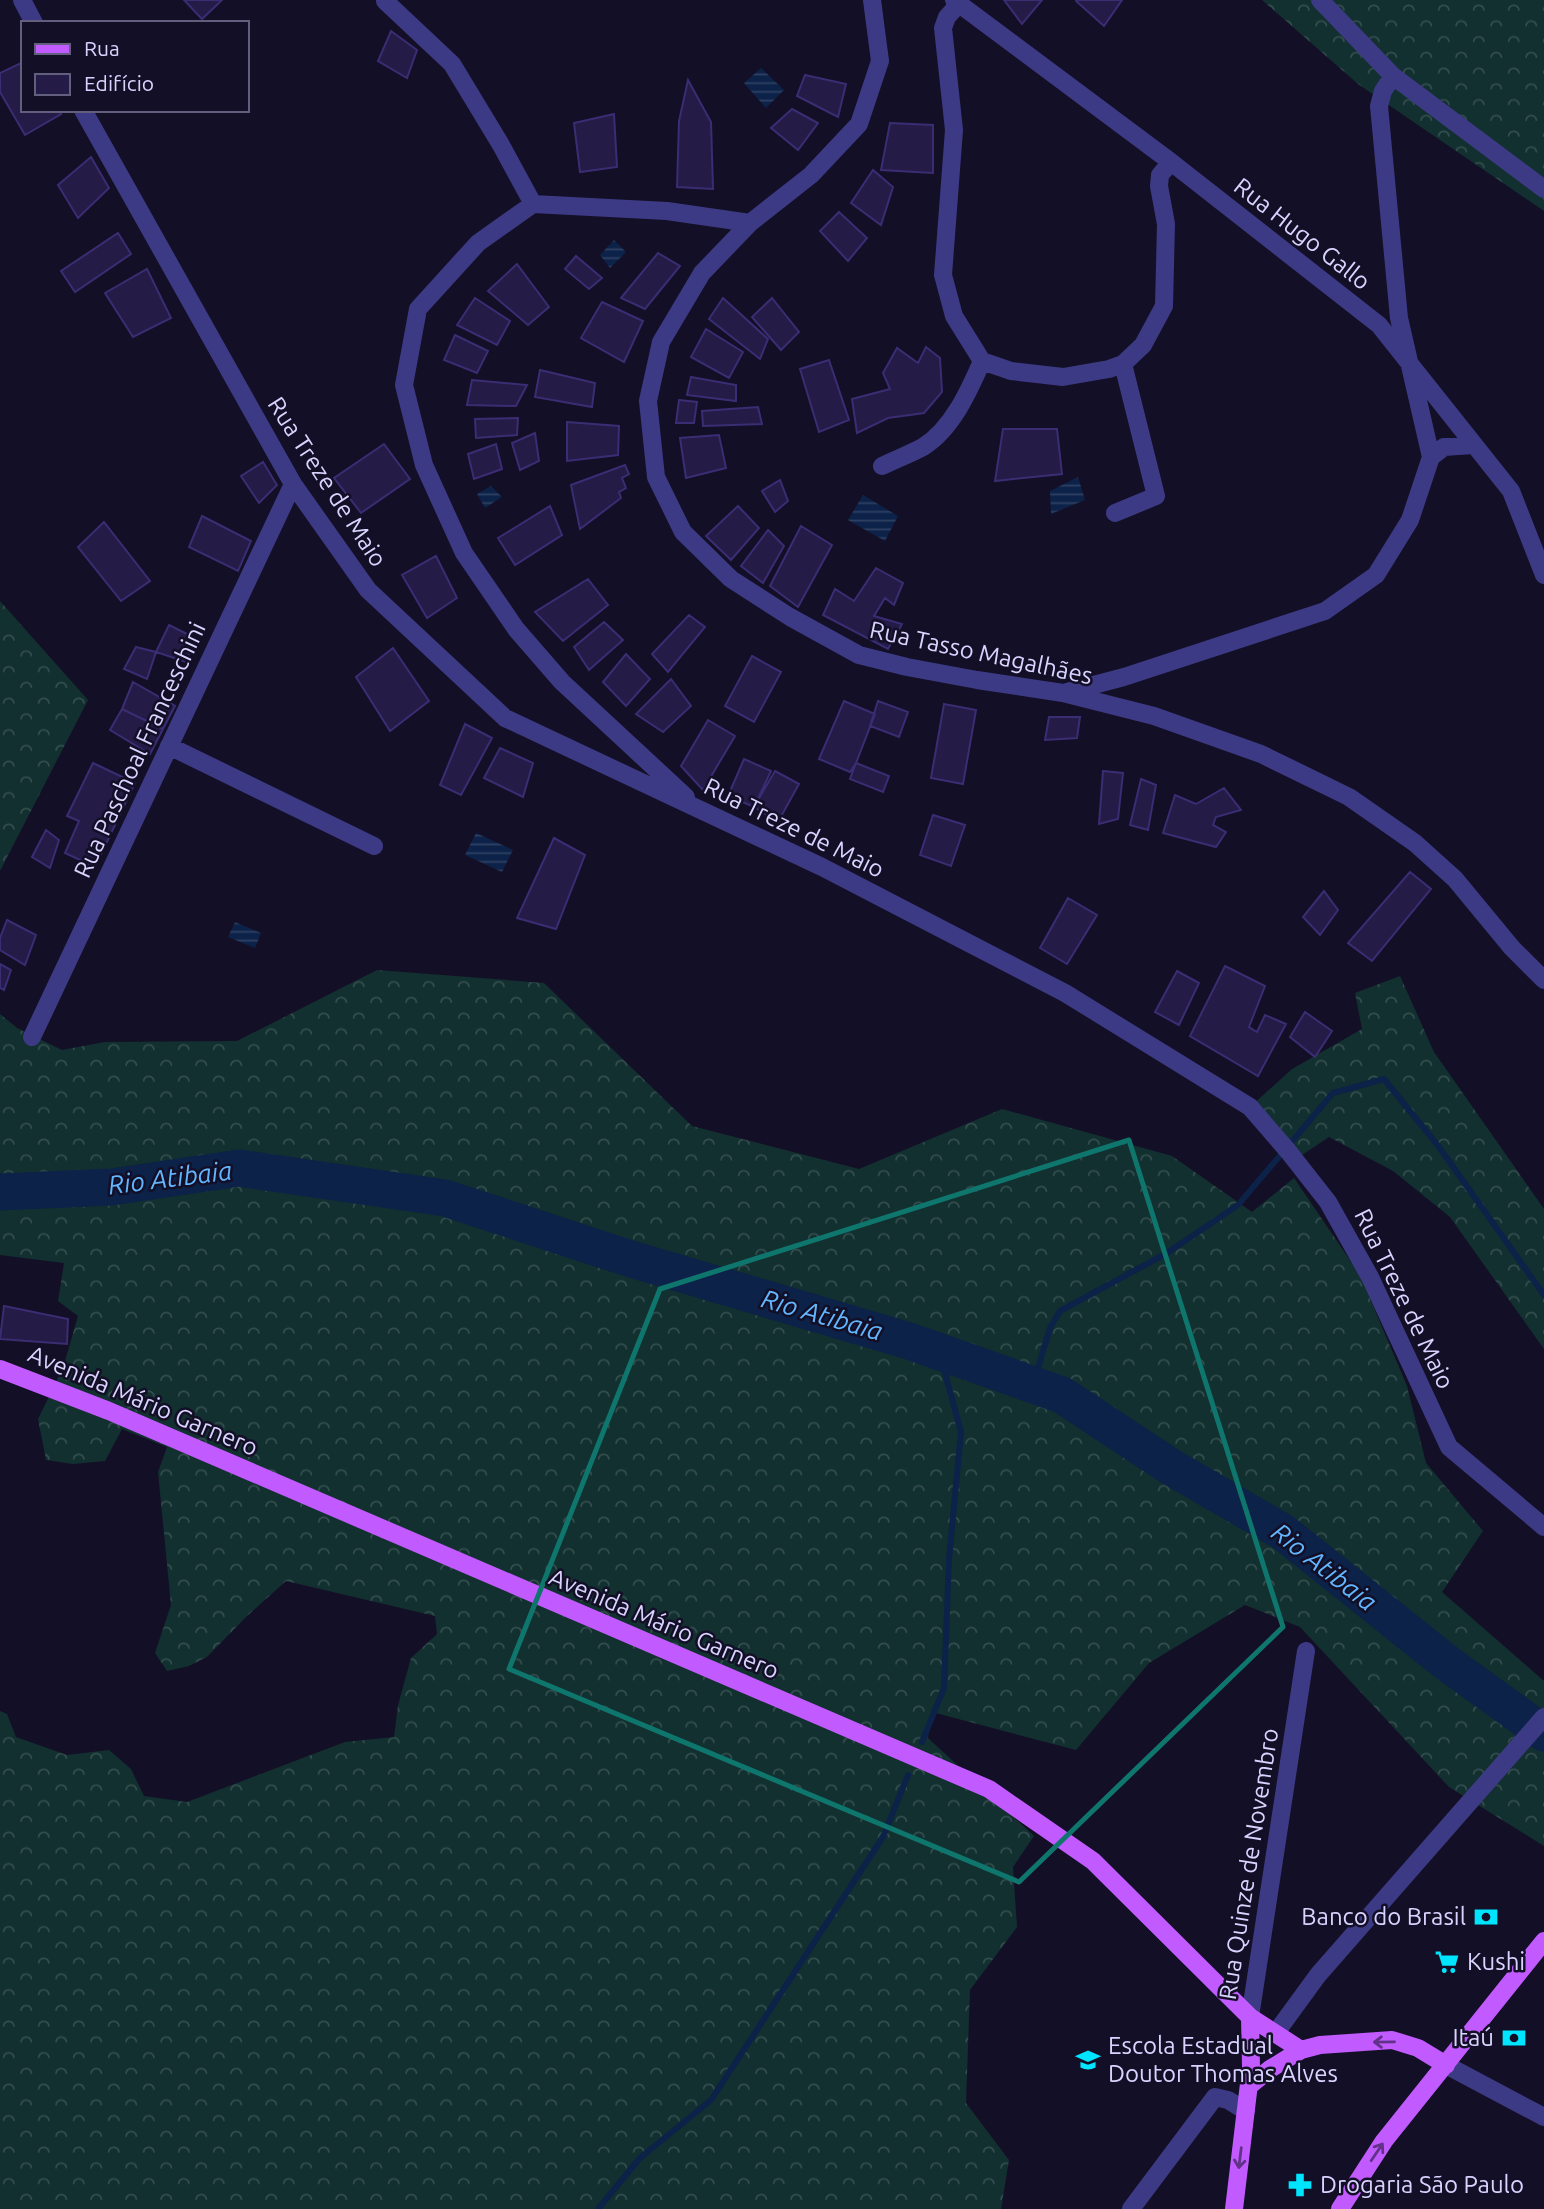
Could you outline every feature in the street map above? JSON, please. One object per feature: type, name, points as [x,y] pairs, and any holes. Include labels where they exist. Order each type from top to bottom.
[{"type":"main road","name":"Avenida Mário Garnero","points":[[0,1368],[134,1422],[989,1789],[1093,1861],[1250,2017],[1301,2050]]},
{"type":"main road","points":[[1340,2209],[1384,2141],[1544,1941]]},
{"type":"main road","name":"Rua Quinze de Novembro","points":[[1234,2209],[1249,2086],[1250,2017]]},
{"type":"main road","points":[[1249,2086],[1270,2068],[1301,2050],[1320,2045],[1392,2040],[1418,2048],[1446,2065]]},
{"type":"street","points":[[22,0],[33,21]]},
{"type":"street","name":"Rua Tasso Magalhães","points":[[872,0],[880,61],[859,124],[811,175],[750,223],[702,273],[660,342],[648,401],[656,477],[683,532],[731,579],[790,617],[859,655],[907,667],[1063,693],[1154,716],[1261,754],[1349,797],[1415,842],[1455,879],[1512,948],[1544,981]]},
{"type":"street","points":[[1320,0],[1393,76],[1544,189]]},
{"type":"street","points":[[385,1],[452,64],[533,204]]},
{"type":"street","points":[[956,2],[943,28],[954,130],[943,275],[954,316],[982,361],[1012,371],[1063,377],[1123,364],[1143,345],[1164,306],[1166,224],[1159,186],[1160,175],[1171,162]]},
{"type":"street","name":"Rua Hugo Gallo","points":[[956,2],[1171,162],[1379,325],[1511,491],[1544,575]]},
{"type":"street","points":[[1063,693],[1124,677],[1325,611],[1376,575],[1409,520],[1431,457],[1399,317],[1379,106],[1383,92],[1393,76]]},
{"type":"street","name":"Rua Treze de Maio","points":[[84,112],[293,484],[368,590],[505,718],[822,867],[1065,993],[1250,1107],[1328,1202],[1370,1277],[1449,1447],[1544,1527]]},
{"type":"street","points":[[700,810],[562,682],[516,629],[464,553],[424,465],[404,385],[418,309],[478,243],[533,204],[667,211],[750,223]]},
{"type":"street","points":[[1379,325],[1391,324],[1399,317]]},
{"type":"street","points":[[882,466],[925,445],[950,421],[982,361]]},
{"type":"street","points":[[1115,513],[1156,496],[1123,364]]},
{"type":"street","points":[[1431,457],[1444,447],[1474,445]]},
{"type":"street","name":"Rua Paschoal Franceschini","points":[[32,1037],[293,484]]},
{"type":"street","points":[[169,746],[374,846]]},
{"type":"street","name":"Rua Quinze de Novembro","points":[[1250,2017],[1306,1651]]},
{"type":"street","points":[[1275,2034],[1318,1975],[1544,1717]]},
{"type":"street","points":[[1446,2065],[1544,2117]]},
{"type":"street","points":[[1131,2209],[1215,2097],[1246,2111]]},
{"type":"highlighted area","points":[[1129,1140],[1283,1627],[1019,1882],[509,1669],[660,1289]]},
{"type":"green space","points":[[1262,0],[1544,0],[1544,211],[1358,84]]},
{"type":"green space","points":[[0,601],[88,700],[0,871]]},
{"type":"green space","points":[[377,970],[544,983],[692,1126],[859,1169],[1002,1109],[1172,1156],[1252,1212],[1294,1178],[1360,1275],[1407,1386],[1426,1463],[1483,1531],[1442,1592],[1544,1681],[1544,1846],[1449,1787],[1300,1627],[1245,1605],[1149,1663],[1076,1750],[932,1712],[928,1738],[1034,1836],[1013,1867],[1017,1927],[970,1990],[966,2103],[1009,2160],[1001,2209],[0,2209],[0,1711],[7,1714],[16,1737],[67,1755],[109,1750],[131,1769],[144,1796],[187,1802],[345,1742],[394,1737],[398,1705],[411,1658],[437,1634],[435,1616],[286,1581],[207,1657],[189,1666],[167,1671],[155,1653],[171,1605],[158,1472],[167,1447],[122,1429],[105,1461],[73,1464],[46,1460],[38,1419],[63,1368],[78,1316],[58,1301],[64,1263],[0,1255],[0,1014],[17,1028],[62,1050],[105,1042],[237,1041]]},
{"type":"green space","points":[[1400,976],[1434,1052],[1544,1209],[1544,1349],[1450,1217],[1393,1171],[1329,1137],[1302,1155],[1250,1107],[1292,1069],[1362,1029],[1355,993]]},
{"type":"water","points":[[761,68],[784,90],[766,108],[744,83]]},
{"type":"water","points":[[614,240],[626,252],[610,268],[600,255]]},
{"type":"water","points":[[1078,477],[1085,500],[1051,514],[1050,491]]},
{"type":"water","points":[[491,486],[502,497],[485,508],[477,494]]},
{"type":"water","points":[[863,495],[898,516],[885,541],[848,520]]},
{"type":"water","points":[[476,833],[513,850],[502,872],[465,855]]},
{"type":"water","points":[[235,922],[261,933],[255,948],[228,937]]},
{"type":"building","points":[[184,0],[222,0],[202,19]]},
{"type":"building","points":[[1004,0],[1042,0],[1022,24]]},
{"type":"building","points":[[1077,0],[1122,0],[1104,26]]},
{"type":"building","points":[[391,31],[417,50],[407,78],[378,61]]},
{"type":"building","points":[[21,63],[21,112],[61,114],[25,135],[0,92],[0,73]]},
{"type":"building","points":[[805,75],[846,84],[838,117],[797,96]]},
{"type":"building","points":[[688,80],[711,122],[713,189],[677,187],[679,121]]},
{"type":"building","points":[[792,109],[818,123],[798,150],[771,128]]},
{"type":"building","points":[[614,114],[617,167],[580,172],[574,123]]},
{"type":"building","points":[[890,123],[933,125],[933,173],[881,170]]},
{"type":"building","points":[[91,157],[109,188],[78,218],[58,185]]},
{"type":"building","points":[[873,170],[893,187],[881,225],[851,203]]},
{"type":"building","points":[[839,212],[867,238],[848,261],[820,231]]},
{"type":"building","points":[[118,233],[131,254],[75,292],[61,271]]},
{"type":"building","points":[[658,253],[680,266],[645,309],[621,298]]},
{"type":"building","points":[[576,256],[602,278],[589,289],[565,269]]},
{"type":"building","points":[[517,264],[549,307],[528,325],[488,291]]},
{"type":"building","points":[[147,269],[171,318],[133,337],[105,293]]},
{"type":"building","points":[[475,298],[510,321],[497,345],[457,325]]},
{"type":"building","points":[[723,298],[768,339],[760,359],[709,319]]},
{"type":"building","points":[[772,298],[799,332],[781,350],[752,317]]},
{"type":"building","points":[[602,302],[643,321],[624,362],[581,338]]},
{"type":"building","points":[[706,329],[743,352],[729,378],[691,357]]},
{"type":"building","points":[[455,335],[488,351],[477,373],[444,360]]},
{"type":"building","points":[[926,347],[940,358],[942,392],[924,413],[888,418],[857,433],[852,399],[890,389],[883,373],[897,348],[918,363]]},
{"type":"building","points":[[829,360],[849,420],[819,432],[800,369]]},
{"type":"building","points":[[540,370],[595,383],[592,407],[535,397]]},
{"type":"building","points":[[691,377],[736,385],[736,401],[687,395]]},
{"type":"building","points":[[472,380],[527,385],[516,406],[467,405]]},
{"type":"building","points":[[679,400],[697,402],[694,423],[676,423]]},
{"type":"building","points":[[758,407],[762,424],[703,426],[702,411]]},
{"type":"building","points":[[518,418],[517,435],[476,438],[475,419]]},
{"type":"building","points":[[567,422],[619,426],[618,455],[567,461]]},
{"type":"building","points":[[1003,429],[1057,429],[1062,474],[995,481]]},
{"type":"building","points":[[535,433],[539,461],[520,470],[512,443]]},
{"type":"building","points":[[719,435],[726,468],[686,478],[680,438]]},
{"type":"building","points":[[384,444],[410,479],[361,513],[334,478]]},
{"type":"building","points":[[496,444],[502,469],[474,479],[468,454]]},
{"type":"building","points":[[263,462],[277,485],[259,503],[241,476]]},
{"type":"building","points":[[625,465],[629,474],[622,478],[626,488],[619,492],[621,498],[580,529],[571,485]]},
{"type":"building","points":[[780,480],[788,501],[775,512],[762,491]]},
{"type":"building","points":[[550,506],[562,535],[515,565],[498,538]]},
{"type":"building","points":[[738,506],[759,528],[731,560],[706,536]]},
{"type":"building","points":[[202,516],[251,541],[238,571],[189,547]]},
{"type":"building","points":[[104,522],[150,581],[121,601],[78,547]]},
{"type":"building","points":[[801,526],[832,545],[798,607],[770,586]]},
{"type":"building","points":[[768,530],[784,546],[763,583],[741,566]]},
{"type":"building","points":[[436,556],[457,598],[427,618],[402,575]]},
{"type":"building","points":[[876,568],[903,583],[894,605],[885,598],[874,616],[902,624],[888,649],[823,615],[835,589],[854,601]]},
{"type":"building","points":[[588,579],[608,605],[563,641],[535,612]]},
{"type":"building","points":[[689,615],[705,627],[668,672],[652,654]]},
{"type":"building","points":[[604,622],[623,640],[589,670],[574,647]]},
{"type":"building","points":[[169,625],[195,638],[186,662],[156,652]]},
{"type":"building","points":[[136,647],[156,652],[147,679],[124,669]]},
{"type":"building","points":[[393,648],[429,701],[390,731],[356,677]]},
{"type":"building","points":[[626,654],[650,679],[626,706],[603,682]]},
{"type":"building","points":[[752,656],[781,672],[754,722],[725,706]]},
{"type":"building","points":[[671,679],[691,706],[663,732],[636,714]]},
{"type":"building","points":[[133,682],[175,706],[163,729],[122,709]]},
{"type":"building","points":[[844,701],[875,714],[850,772],[819,759]]},
{"type":"building","points":[[878,701],[908,712],[899,737],[870,726]]},
{"type":"building","points":[[944,704],[976,710],[963,784],[931,778]]},
{"type":"building","points":[[122,709],[163,729],[150,754],[110,730]]},
{"type":"building","points":[[1049,717],[1080,717],[1077,738],[1045,740]]},
{"type":"building","points":[[708,720],[735,736],[703,790],[681,766]]},
{"type":"building","points":[[465,724],[492,738],[461,795],[440,785]]},
{"type":"building","points":[[500,748],[533,763],[523,797],[484,778]]},
{"type":"building","points":[[744,759],[771,771],[754,807],[728,796]]},
{"type":"building","points":[[93,763],[135,783],[95,867],[65,853],[79,821],[67,816]]},
{"type":"building","points":[[856,763],[889,776],[883,792],[850,779]]},
{"type":"building","points":[[775,771],[799,784],[778,822],[754,807]]},
{"type":"building","points":[[1103,771],[1123,773],[1118,819],[1099,824]]},
{"type":"building","points":[[1141,779],[1156,785],[1148,830],[1130,825]]},
{"type":"building","points":[[1224,788],[1241,810],[1216,817],[1213,825],[1226,832],[1216,847],[1163,833],[1175,795],[1196,804]]},
{"type":"building","points":[[933,815],[965,825],[951,866],[920,855]]},
{"type":"building","points":[[46,830],[59,840],[50,868],[32,857]]},
{"type":"building","points":[[554,838],[585,855],[556,929],[517,918]]},
{"type":"building","points":[[1410,872],[1431,889],[1372,961],[1348,943]]},
{"type":"building","points":[[1324,891],[1338,910],[1320,935],[1303,917]]},
{"type":"building","points":[[1068,898],[1097,915],[1067,964],[1040,948]]},
{"type":"building","points":[[7,920],[36,935],[25,965],[0,950],[0,938]]},
{"type":"building","points":[[0,964],[11,970],[4,990],[0,988]]},
{"type":"building","points":[[1225,966],[1265,986],[1249,1027],[1257,1032],[1265,1015],[1286,1024],[1258,1076],[1190,1036]]},
{"type":"building","points":[[1177,971],[1199,983],[1179,1025],[1155,1012]]},
{"type":"building","points":[[1305,1012],[1332,1031],[1315,1057],[1290,1037]]},
{"type":"building","points":[[4,1306],[68,1319],[67,1344],[0,1339]]},
{"type":"waterway","points":[[1033,1385],[1050,1328],[1060,1311],[1167,1253],[1238,1205],[1333,1093],[1384,1079],[1439,1147],[1544,1295]]},
{"type":"waterway","name":"Rio Atibaia","points":[[0,1192],[112,1187],[239,1168],[445,1198],[631,1259],[909,1341],[1062,1395],[1171,1467],[1283,1532],[1447,1663],[1544,1733]]},
{"type":"waterway","points":[[922,1742],[944,1688],[949,1559],[961,1432],[939,1351]]},
{"type":"waterway","points":[[598,2209],[640,2158],[711,2100],[883,1837],[908,1775]]},
{"type":"place","name":"Banco do Brasil","points":[[1486,1917]]},
{"type":"place","name":"Kushi","points":[[1447,1962]]},
{"type":"place","name":"Itaú","points":[[1514,2038]]},
{"type":"place","name":"Escola Estadual Doutor Thomas Alves","points":[[1088,2060]]},
{"type":"place","name":"Drogaria São Paulo","points":[[1300,2185]]}]
